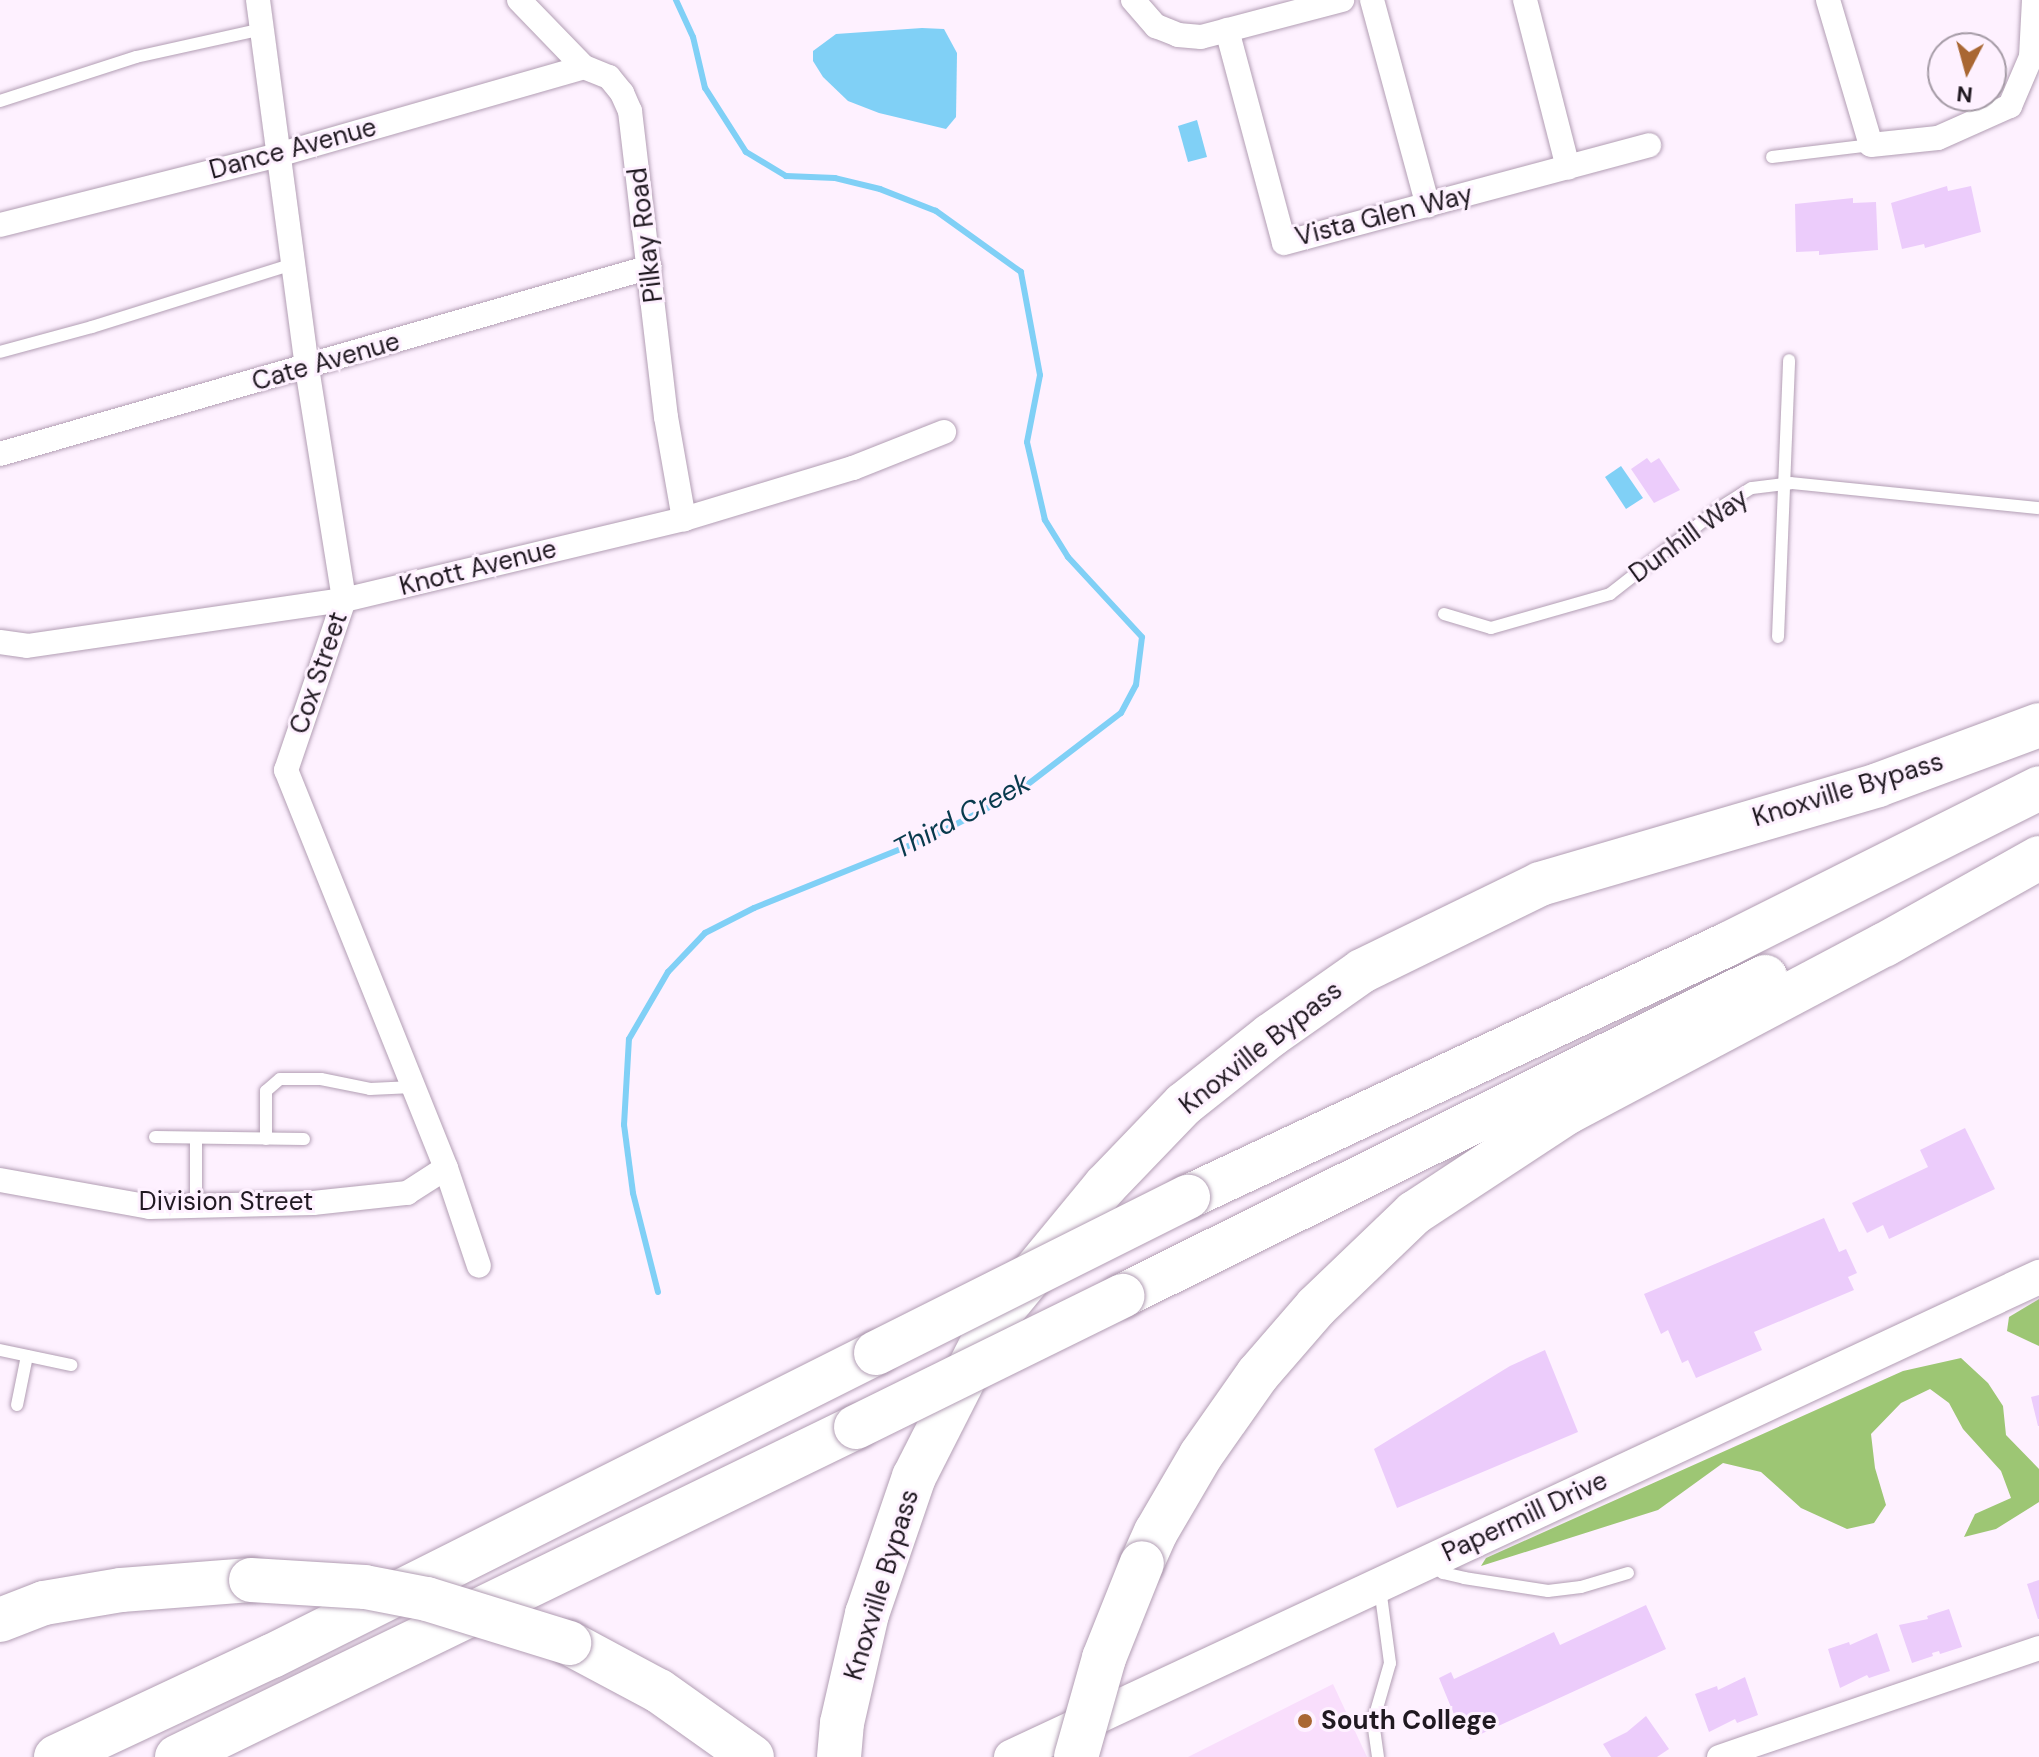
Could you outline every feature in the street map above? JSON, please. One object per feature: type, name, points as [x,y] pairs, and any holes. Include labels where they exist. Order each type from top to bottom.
[{"type":"highway","name":"Knoxville Bypass","points":[[841,1740],[867,1614],[914,1477],[992,1323],[1105,1186],[1184,1104],[1271,1035],[1362,971],[1540,884],[1878,785],[2039,725]]},
{"type":"highway","points":[[56,1757],[272,1656],[1188,1197],[1728,944],[2039,788]]},
{"type":"highway","points":[[177,1757],[1122,1296],[1710,1002],[2039,851]]},
{"type":"highway","points":[[1076,1757],[1104,1658],[1142,1563],[1156,1532],[1201,1455],[1258,1374],[1316,1307],[1414,1213],[1568,1112],[1884,945],[2039,858]]},
{"type":"highway","points":[[0,1620],[44,1603],[193,1582],[251,1580],[365,1587],[427,1599],[569,1643],[659,1691],[740,1748]]},
{"type":"main road","name":"Papermill Drive","points":[[1011,1757],[2039,1277]]},
{"type":"street","name":"Cox Street","points":[[258,0],[307,368],[344,600],[286,770],[446,1168],[479,1266]]},
{"type":"street","name":"Pilkay Road","points":[[519,0],[584,67],[609,77],[622,93],[630,111],[666,417],[684,519]]},
{"type":"street","points":[[1133,0],[1156,26],[1178,35],[1201,37],[1342,0]]},
{"type":"street","points":[[1372,0],[1428,206]]},
{"type":"street","points":[[1525,0],[1568,168]]},
{"type":"street","points":[[1828,0],[1871,145],[1938,138],[2010,106],[2031,57],[2034,0]]},
{"type":"street","name":"Vista Glen Way","points":[[1227,30],[1284,243],[1649,145]]},
{"type":"street","name":"Dance Avenue","points":[[0,225],[278,155],[584,67]]},
{"type":"street","name":"Cate Avenue","points":[[0,454],[650,267]]},
{"type":"street","name":"Knott Avenue","points":[[0,642],[27,646],[344,600],[684,519],[853,468],[944,432]]},
{"type":"street","name":"Division Street","points":[[0,1180],[150,1207],[313,1203],[407,1193],[446,1168]]},
{"type":"street","points":[[1719,1757],[2039,1648]]},
{"type":"lane","points":[[0,101],[136,57],[262,29]]},
{"type":"lane","points":[[1772,157],[1871,145]]},
{"type":"lane","points":[[0,352],[293,264]]},
{"type":"lane","points":[[1778,637],[1789,360]]},
{"type":"lane","name":"Dunhill Way","points":[[1444,614],[1491,628],[1610,594],[1721,507],[1752,488],[1785,484],[2039,508]]},
{"type":"lane","points":[[266,1139],[266,1091],[280,1079],[321,1079],[370,1089],[413,1087]]},
{"type":"lane","points":[[155,1137],[304,1139]]},
{"type":"lane","points":[[196,1138],[196,1206]]},
{"type":"lane","points":[[0,1350],[71,1365]]},
{"type":"lane","points":[[17,1405],[27,1356]]},
{"type":"lane","points":[[1428,1563],[1443,1573],[1464,1578],[1548,1591],[1581,1587],[1628,1573]]},
{"type":"lane","points":[[1378,1757],[1373,1722],[1390,1663],[1380,1585]]},
{"type":"shaded area","name":"South College","points":[[1333,1684],[1367,1757],[1188,1757]]},
{"type":"green space","points":[[2039,1299],[2039,1346],[2007,1331],[2009,1317]]},
{"type":"green space","points":[[1961,1358],[1988,1383],[2003,1406],[2006,1435],[2039,1469],[2039,1502],[1996,1529],[1964,1537],[1975,1514],[2011,1498],[2001,1471],[1963,1429],[1949,1403],[1930,1389],[1901,1403],[1871,1434],[1875,1468],[1886,1505],[1874,1523],[1847,1529],[1801,1508],[1761,1472],[1723,1463],[1658,1510],[1481,1566],[1486,1558],[1903,1371]]},
{"type":"water","points":[[944,29],[957,53],[956,117],[946,129],[879,113],[848,101],[823,77],[813,61],[813,51],[836,34]]},
{"type":"water","points":[[1197,120],[1207,157],[1188,162],[1178,126]]},
{"type":"water","points":[[1621,466],[1643,498],[1626,509],[1605,477]]},
{"type":"building","points":[[1947,186],[1948,191],[1971,186],[1981,232],[1925,248],[1924,244],[1902,249],[1891,203]]},
{"type":"building","points":[[1853,198],[1853,203],[1876,202],[1878,250],[1819,255],[1819,251],[1796,252],[1795,204]]},
{"type":"building","points":[[1647,458],[1651,463],[1659,458],[1680,490],[1654,503],[1631,469]]},
{"type":"building","points":[[1965,1128],[1995,1189],[1889,1239],[1883,1225],[1867,1233],[1852,1203],[1928,1167],[1920,1150]]},
{"type":"building","points":[[1824,1218],[1839,1252],[1846,1249],[1857,1273],[1848,1277],[1854,1290],[1754,1332],[1762,1350],[1696,1378],[1688,1360],[1682,1363],[1668,1330],[1661,1334],[1644,1294]]},
{"type":"building","points":[[1545,1350],[1578,1432],[1397,1508],[1374,1449],[1510,1366]]},
{"type":"building","points":[[2039,1395],[2039,1426],[2038,1426],[2031,1397]]},
{"type":"building","points":[[2039,1580],[2039,1619],[2038,1619],[2027,1584]]},
{"type":"building","points":[[1646,1605],[1666,1649],[1470,1739],[1464,1727],[1460,1729],[1439,1678],[1451,1672],[1454,1679],[1554,1632],[1560,1645]]},
{"type":"building","points":[[1949,1609],[1962,1647],[1940,1654],[1939,1651],[1932,1653],[1933,1656],[1912,1663],[1899,1625],[1928,1619],[1927,1616]]},
{"type":"building","points":[[1877,1633],[1890,1671],[1869,1678],[1867,1675],[1840,1688],[1828,1649],[1849,1642],[1850,1645]]},
{"type":"building","points":[[1745,1677],[1758,1715],[1737,1723],[1735,1719],[1709,1732],[1695,1694],[1717,1686],[1718,1690]]},
{"type":"building","points":[[1646,1716],[1669,1749],[1657,1757],[1611,1757],[1603,1744],[1627,1732]]},
{"type":"waterway","name":"Third Creek","points":[[658,1292],[633,1193],[624,1125],[629,1039],[668,972],[705,933],[754,908],[931,837],[1015,794],[1121,713],[1136,685],[1142,637],[1068,557],[1045,520],[1027,442],[1040,375],[1021,272],[936,211],[880,189],[835,178],[786,176],[746,152],[705,88],[693,37],[676,0]]},
{"type":"place","name":"South College","points":[[1305,1721]]}]
